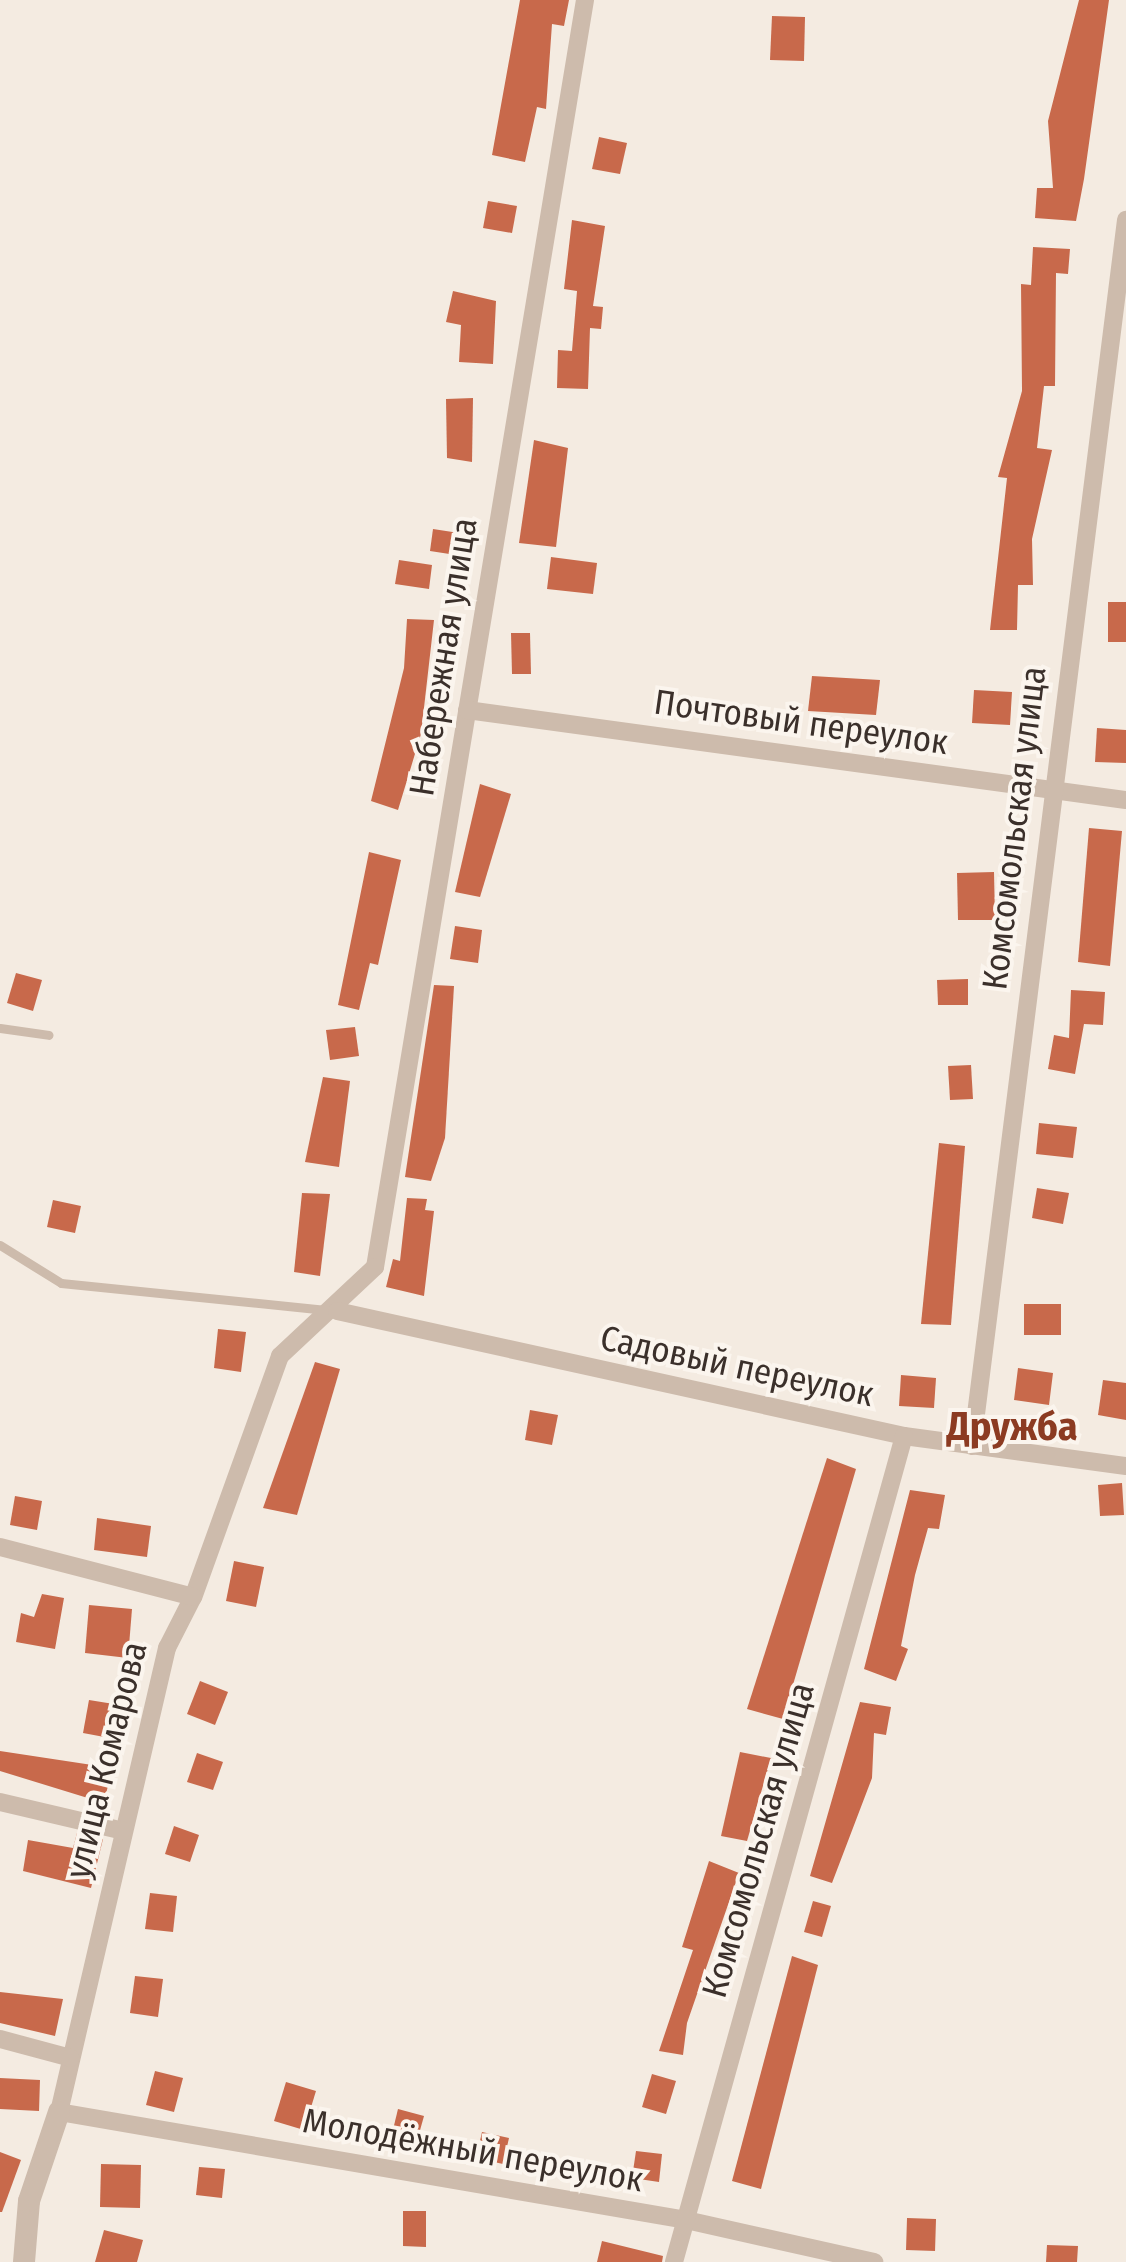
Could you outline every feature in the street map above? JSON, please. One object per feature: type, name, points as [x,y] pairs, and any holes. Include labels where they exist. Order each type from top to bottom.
[{"type":"street","name":"Набережная улица","points":[[336,1311],[375,1267],[585,0]]},
{"type":"street","name":"Комсомольская улица","points":[[972,1446],[1050,788],[1126,220]]},
{"type":"street","name":"Почтовый переулок","points":[[467,710],[1126,800]]},
{"type":"street","name":"Садовый переулок","points":[[336,1311],[904,1436],[1126,1466]]},
{"type":"street","name":"улица Комарова","points":[[24,2262],[28,2200],[59,2112],[166,1648],[193,1597],[280,1356],[336,1311]]},
{"type":"street","name":"Комсомольская улица","points":[[674,2262],[904,1436]]},
{"type":"street","points":[[0,1547],[193,1597]]},
{"type":"street","points":[[0,1802],[124,1831]]},
{"type":"street","points":[[0,2038],[70,2058]]},
{"type":"street","name":"Молодёжный переулок","points":[[59,2112],[686,2220],[874,2262]]},
{"type":"lane","points":[[0,1028],[49,1034]]},
{"type":"lane","points":[[0,1245],[61,1283],[336,1311]]},
{"type":"building","points":[[520,0],[569,0],[564,26],[552,24],[546,109],[537,107],[525,162],[492,155]]},
{"type":"building","points":[[1079,0],[1109,0],[1076,221],[1035,218],[1037,188],[1053,188],[1048,121]]},
{"type":"building","points":[[772,16],[805,17],[804,61],[770,60]]},
{"type":"building","points":[[599,137],[627,143],[620,174],[592,169]]},
{"type":"building","points":[[488,201],[517,206],[512,233],[483,228]]},
{"type":"building","points":[[572,220],[605,226],[593,306],[603,307],[601,329],[590,328],[588,389],[557,388],[558,350],[572,351],[577,291],[564,289]]},
{"type":"building","points":[[1033,247],[1070,249],[1068,274],[1056,273],[1055,386],[1044,386],[1037,448],[1052,450],[1032,539],[1033,585],[1018,585],[1017,630],[990,630],[1007,478],[998,477],[1022,391],[1021,284],[1031,285]]},
{"type":"building","points":[[453,291],[496,301],[493,364],[459,362],[461,325],[446,322]]},
{"type":"building","points":[[473,398],[472,462],[447,458],[446,399]]},
{"type":"building","points":[[534,440],[568,448],[556,547],[519,543]]},
{"type":"building","points":[[433,529],[459,533],[456,555],[430,551]]},
{"type":"building","points":[[551,557],[597,563],[593,594],[547,589]]},
{"type":"building","points":[[399,560],[432,565],[429,589],[395,584]]},
{"type":"building","points":[[1108,602],[1126,602],[1126,642],[1108,642]]},
{"type":"building","points":[[407,619],[434,620],[421,734],[398,810],[371,801],[404,668]]},
{"type":"building","points":[[511,633],[530,633],[531,674],[512,674]]},
{"type":"building","points":[[812,676],[880,680],[876,715],[808,711]]},
{"type":"building","points":[[974,690],[1012,692],[1010,725],[972,723]]},
{"type":"building","points":[[1097,728],[1126,730],[1126,763],[1095,762]]},
{"type":"building","points":[[480,784],[511,794],[480,897],[455,892]]},
{"type":"building","points":[[1089,828],[1122,831],[1110,966],[1078,962]]},
{"type":"building","points":[[369,852],[401,860],[378,965],[370,963],[359,1010],[338,1005]]},
{"type":"building","points":[[994,872],[995,920],[958,920],[957,873]]},
{"type":"building","points":[[455,926],[482,930],[478,963],[450,959]]},
{"type":"building","points":[[16,973],[42,980],[33,1011],[7,1003]]},
{"type":"building","points":[[968,979],[968,1005],[938,1005],[937,980]]},
{"type":"building","points":[[434,985],[454,986],[445,1138],[431,1181],[405,1177]]},
{"type":"building","points":[[1071,990],[1105,992],[1103,1025],[1084,1024],[1075,1074],[1048,1069],[1054,1035],[1069,1038]]},
{"type":"building","points":[[355,1027],[359,1056],[330,1060],[326,1030]]},
{"type":"building","points":[[971,1065],[973,1099],[950,1100],[948,1066]]},
{"type":"building","points":[[323,1077],[350,1081],[339,1167],[305,1162]]},
{"type":"building","points":[[1039,1123],[1077,1127],[1073,1158],[1036,1154]]},
{"type":"building","points":[[939,1143],[965,1146],[951,1325],[921,1324]]},
{"type":"building","points":[[1037,1188],[1069,1193],[1063,1224],[1032,1218]]},
{"type":"building","points":[[302,1193],[330,1194],[320,1276],[294,1272]]},
{"type":"building","points":[[407,1198],[427,1199],[425,1210],[434,1211],[424,1296],[386,1287],[393,1259],[400,1261]]},
{"type":"building","points":[[53,1200],[81,1206],[75,1233],[47,1227]]},
{"type":"building","points":[[1024,1304],[1061,1304],[1061,1335],[1024,1335]]},
{"type":"building","points":[[218,1329],[246,1332],[241,1372],[214,1368]]},
{"type":"building","points":[[315,1362],[340,1369],[297,1515],[263,1508]]},
{"type":"building","points":[[1018,1368],[1053,1373],[1049,1405],[1014,1400]]},
{"type":"building","points":[[901,1375],[936,1378],[934,1408],[899,1406]]},
{"type":"building","points":[[1103,1380],[1126,1383],[1126,1420],[1098,1415]]},
{"type":"building","points":[[530,1410],[558,1415],[552,1445],[525,1440]]},
{"type":"building","points":[[827,1458],[856,1469],[783,1719],[747,1709]]},
{"type":"building","points":[[1122,1483],[1124,1515],[1100,1516],[1098,1485]]},
{"type":"building","points":[[910,1490],[945,1495],[939,1529],[928,1528],[915,1575],[901,1646],[908,1649],[896,1681],[864,1669]]},
{"type":"building","points":[[15,1496],[42,1501],[37,1530],[10,1525]]},
{"type":"building","points":[[97,1518],[151,1526],[147,1557],[94,1550]]},
{"type":"building","points":[[234,1561],[264,1567],[256,1607],[226,1601]]},
{"type":"building","points":[[42,1594],[64,1598],[55,1649],[16,1642],[21,1613],[34,1617]]},
{"type":"building","points":[[89,1605],[132,1609],[128,1658],[85,1653]]},
{"type":"building","points":[[200,1681],[228,1692],[215,1725],[187,1714]]},
{"type":"building","points":[[89,1700],[120,1705],[115,1739],[83,1733]]},
{"type":"building","points":[[860,1702],[891,1707],[886,1735],[874,1733],[872,1778],[832,1883],[810,1876]]},
{"type":"building","points":[[0,1751],[112,1768],[104,1803],[0,1771]]},
{"type":"building","points":[[740,1752],[771,1758],[747,1841],[721,1836]]},
{"type":"building","points":[[197,1753],[223,1762],[213,1790],[187,1782]]},
{"type":"building","points":[[174,1826],[199,1835],[190,1862],[165,1854]]},
{"type":"building","points":[[77,1833],[103,1839],[91,1888],[23,1871],[28,1840],[73,1848]]},
{"type":"building","points":[[709,1861],[739,1873],[687,2023],[683,2055],[659,2051],[693,1950],[682,1947]]},
{"type":"building","points":[[150,1893],[177,1896],[173,1932],[145,1929]]},
{"type":"building","points":[[813,1901],[831,1906],[822,1937],[804,1932]]},
{"type":"building","points":[[792,1956],[818,1965],[761,2189],[732,2181]]},
{"type":"building","points":[[135,1976],[163,1979],[158,2017],[130,2013]]},
{"type":"building","points":[[0,1992],[63,1999],[55,2036],[0,2023]]},
{"type":"building","points":[[155,2071],[183,2078],[174,2112],[146,2105]]},
{"type":"building","points":[[652,2074],[676,2081],[666,2114],[642,2107]]},
{"type":"building","points":[[0,2078],[40,2080],[39,2111],[0,2109]]},
{"type":"building","points":[[286,2082],[316,2091],[304,2130],[274,2121]]},
{"type":"building","points":[[398,2109],[424,2116],[415,2148],[390,2142]]},
{"type":"building","points":[[482,2132],[509,2138],[503,2164],[476,2158]]},
{"type":"building","points":[[636,2151],[662,2154],[659,2182],[632,2178]]},
{"type":"building","points":[[0,2152],[21,2160],[2,2212],[0,2212]]},
{"type":"building","points":[[101,2164],[141,2165],[140,2208],[100,2207]]},
{"type":"building","points":[[199,2167],[225,2169],[222,2198],[196,2195]]},
{"type":"building","points":[[403,2211],[426,2211],[426,2247],[403,2246]]},
{"type":"building","points":[[907,2218],[936,2219],[935,2251],[906,2250]]},
{"type":"building","points":[[104,2230],[143,2240],[137,2262],[95,2262]]},
{"type":"building","points":[[602,2241],[663,2256],[662,2262],[597,2262]]},
{"type":"building","points":[[1047,2245],[1078,2246],[1077,2262],[1046,2262]]},
{"type":"district","name":"Дружба","points":[[1012,1427]]}]
